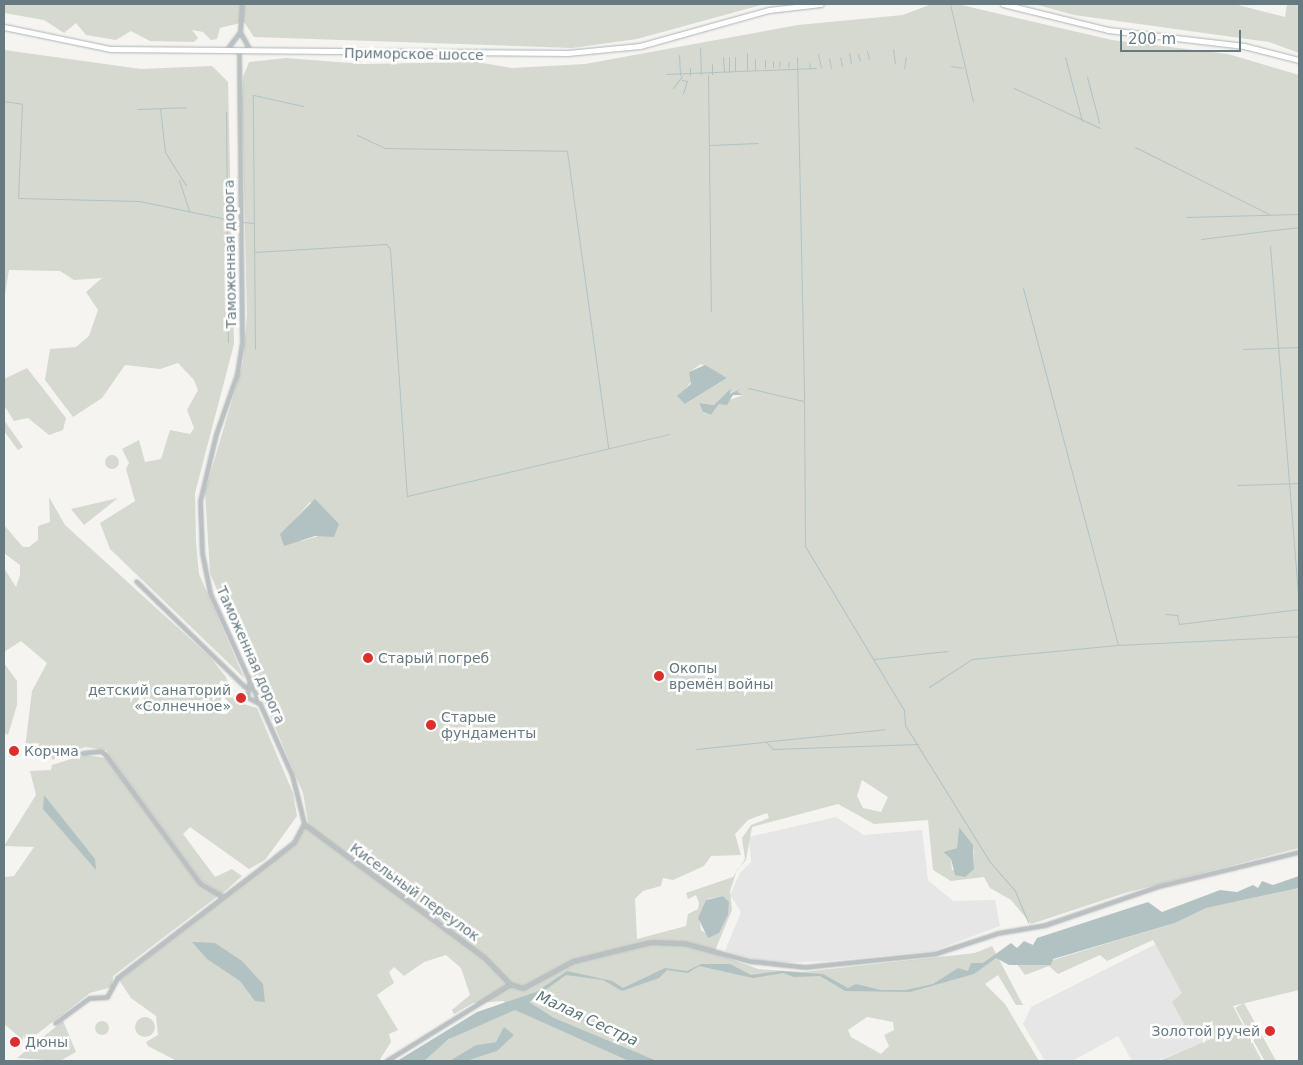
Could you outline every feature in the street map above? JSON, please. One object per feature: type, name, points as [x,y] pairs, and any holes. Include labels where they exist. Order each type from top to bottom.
[{"type":"main road","name":"Приморское шоссе","points":[[4,27],[110,48],[478,54],[599,52],[655,42],[770,10],[821,4]]},
{"type":"main road","points":[[1003,4],[1108,30],[1244,46],[1299,60]]},
{"type":"street","points":[[242,4],[240,32],[250,50]]},
{"type":"street","points":[[227,49],[240,32]]},
{"type":"street","name":"Таможенная дорога","points":[[239,50],[242,344],[200,506],[206,579],[292,775],[304,824]]},
{"type":"street","points":[[136,581],[245,687],[249,699],[260,704]]},
{"type":"street","points":[[245,687],[250,677]]},
{"type":"street","points":[[82,753],[102,751],[200,883],[223,897]]},
{"type":"street","points":[[55,1023],[89,998],[107,997],[117,978],[294,842],[304,824]]},
{"type":"street","name":"Кисельный переулок","points":[[304,824],[484,956],[510,984]]},
{"type":"street","points":[[386,1061],[510,984],[523,988],[578,959],[651,942],[684,942],[750,962],[797,967],[934,954],[998,932],[1045,925],[1151,888],[1299,852]]},
{"type":"shaded area","points":[[4,4],[765,4],[637,39],[572,48],[254,37],[244,22],[220,28],[217,39],[211,40],[203,32],[192,30],[198,38],[194,42],[150,41],[131,31],[116,40],[86,35],[76,23],[64,33],[44,20],[4,13]]},
{"type":"shaded area","points":[[957,4],[1112,40],[1228,54],[1299,75],[1299,848],[1125,893],[1031,924],[1011,900],[990,888],[984,877],[951,881],[933,870],[928,820],[874,824],[838,804],[752,827],[746,860],[740,867],[745,859],[742,838],[751,825],[769,818],[767,813],[748,820],[735,834],[741,855],[711,856],[704,866],[673,880],[663,878],[661,886],[643,891],[635,899],[637,939],[686,926],[688,914],[698,909],[699,903],[696,895],[688,899],[686,893],[733,877],[736,872],[730,891],[732,910],[714,953],[758,969],[803,972],[975,953],[992,946],[1023,1005],[1016,1005],[998,975],[985,984],[1005,1004],[1039,1061],[467,1061],[497,1051],[503,1033],[496,1042],[476,1045],[449,1061],[422,1061],[456,1034],[508,1012],[504,1001],[473,1003],[454,1014],[452,1010],[470,995],[461,968],[446,955],[424,962],[404,976],[394,967],[389,972],[394,983],[377,995],[398,1030],[389,1034],[391,1042],[379,1061],[177,1061],[148,1046],[146,1042],[158,1035],[156,1016],[131,998],[119,980],[296,843],[308,822],[303,793],[210,573],[205,492],[243,363],[247,315],[242,101],[243,77],[249,62],[286,58],[363,64],[477,62],[512,68],[585,64],[798,25],[903,15],[929,5]],"holes":[[[701,364],[727,378],[687,403],[681,394],[692,381],[689,372]],[[731,388],[730,394],[738,389],[736,392],[743,395],[719,404],[711,415],[704,413],[699,403],[714,405]],[[310,502],[329,518],[326,534],[301,541],[281,535]],[[862,780],[888,797],[881,812],[863,808],[857,796]],[[959,828],[974,850],[974,869],[952,870],[951,859],[943,852],[957,848]],[[723,896],[728,915],[718,933],[710,936],[701,930],[699,917],[707,899]],[[867,1017],[893,1022],[894,1030],[884,1035],[889,1046],[881,1054],[851,1037],[848,1030]]]},
{"type":"shaded area","points":[[1034,4],[1234,4],[1285,17],[1287,4],[1299,4],[1299,53],[1269,42],[1074,15]]},
{"type":"shaded area","points":[[4,50],[141,69],[212,66],[228,82],[234,344],[195,493],[196,542],[199,574],[244,678],[110,549],[100,523],[135,501],[126,469],[129,463],[122,449],[139,440],[145,462],[161,459],[170,430],[190,434],[194,428],[187,410],[198,390],[194,380],[178,363],[160,369],[125,365],[102,398],[73,417],[45,380],[50,349],[76,347],[89,336],[98,310],[86,292],[102,278],[74,280],[60,271],[9,270],[4,300]]},
{"type":"shaded area","points":[[705,365],[727,378],[685,404],[677,396],[691,384],[689,372]]},
{"type":"shaded area","points":[[27,368],[66,418],[63,430],[49,435],[28,418],[14,421],[4,405],[4,379]]},
{"type":"shaded area","points":[[731,388],[730,394],[739,389],[737,392],[743,395],[733,395],[727,405],[719,404],[711,415],[703,412],[699,403],[714,405]]},
{"type":"shaded area","points":[[4,420],[23,447],[18,450],[4,431]]},
{"type":"shaded area","points":[[112,455],[117,457],[119,462],[117,467],[112,469],[107,467],[105,462],[107,457]]},
{"type":"shaded area","points":[[49,497],[65,525],[210,657],[226,677],[234,701],[257,708],[293,793],[297,816],[265,860],[249,869],[190,827],[183,834],[215,877],[232,869],[242,876],[222,894],[202,881],[106,750],[85,747],[52,760],[51,755],[24,756],[32,691],[47,663],[21,641],[4,652],[4,568],[16,587],[20,575],[20,565],[4,553],[4,525],[23,547],[29,547],[38,540],[38,526],[50,522]]},
{"type":"shaded area","points":[[118,498],[84,525],[71,509]]},
{"type":"shaded area","points":[[315,499],[339,524],[334,537],[315,536],[284,546],[280,534]]},
{"type":"shaded area","points":[[4,663],[17,681],[17,705],[8,735],[4,733]]},
{"type":"shaded area","points":[[84,755],[106,758],[198,883],[218,896],[113,976],[112,987],[90,993],[28,1041],[23,1036],[23,1040],[4,1024],[4,877],[14,876],[34,847],[4,846],[36,795],[30,771],[51,770],[52,765]]},
{"type":"shaded area","points":[[44,795],[95,859],[96,870],[43,809]]},
{"type":"shaded area","points":[[836,817],[864,835],[922,830],[928,880],[953,901],[995,900],[1000,926],[933,951],[828,961],[767,963],[725,951],[741,912],[730,895],[740,873],[751,862],[749,837]]},
{"type":"shaded area","points":[[959,827],[973,845],[974,869],[965,877],[955,875],[951,859],[943,852],[957,848]]},
{"type":"shaded area","points":[[1299,876],[1299,888],[1206,908],[1175,923],[1053,959],[1051,965],[1009,965],[996,958],[974,974],[910,992],[845,991],[820,976],[794,977],[783,973],[753,978],[699,966],[688,973],[667,970],[659,978],[622,991],[603,980],[566,975],[529,1002],[554,1018],[657,1061],[629,1061],[515,1010],[449,1039],[424,1061],[397,1061],[477,1012],[536,992],[567,971],[612,981],[623,988],[665,968],[687,971],[701,964],[730,964],[751,975],[781,971],[823,974],[848,988],[856,984],[881,990],[906,990],[933,984],[958,968],[968,971],[971,963],[983,963],[1011,943],[1017,948],[1024,941],[1033,945],[1037,938],[1148,902],[1162,912],[1220,890],[1237,892],[1253,885],[1258,888],[1262,881],[1273,885]]},
{"type":"shaded area","points":[[1299,888],[1299,990],[1233,1006],[1262,1061],[1159,1061],[1213,1038],[1205,1027],[1189,1033],[1172,1002],[1182,993],[1153,940],[1107,961],[1100,955],[1058,974],[1049,966],[1025,975],[1017,964],[1046,962],[1175,923],[1205,908]]},
{"type":"shaded area","points":[[723,896],[729,902],[728,915],[719,933],[708,938],[698,918],[706,900]]},
{"type":"shaded area","points":[[192,942],[215,943],[242,961],[263,984],[265,1002],[255,1001],[240,981],[207,959]]},
{"type":"shaded area","points":[[1156,944],[1209,1040],[1157,1061],[1132,1061],[1118,1036],[1072,1061],[1045,1061],[1023,1024],[1031,1007]]},
{"type":"shaded area","points":[[1244,1003],[1276,1061],[1265,1061],[1235,1008]]},
{"type":"shaded area","points":[[141,1017],[149,1017],[155,1023],[155,1031],[149,1037],[141,1037],[135,1031],[135,1023]]},
{"type":"shaded area","points":[[63,1021],[76,1052],[60,1061],[17,1058]]},
{"type":"shaded area","points":[[102,1021],[107,1023],[109,1028],[107,1033],[102,1035],[97,1033],[95,1028],[97,1023]]},
{"type":"shaded area","points":[[504,1027],[514,1035],[497,1051],[467,1061],[449,1061],[476,1045],[496,1042]]},
{"type":"waterway","points":[[950,4],[973,101]]},
{"type":"waterway","points":[[700,48],[701,74]]},
{"type":"waterway","points":[[893,49],[895,63]]},
{"type":"waterway","points":[[867,51],[869,59]]},
{"type":"waterway","points":[[747,53],[747,70]]},
{"type":"waterway","points":[[849,53],[851,63]]},
{"type":"waterway","points":[[818,54],[821,68]]},
{"type":"waterway","points":[[858,54],[860,61]]},
{"type":"waterway","points":[[679,55],[680,75]]},
{"type":"waterway","points":[[723,57],[724,72]]},
{"type":"waterway","points":[[729,57],[729,72]]},
{"type":"waterway","points":[[735,57],[735,71]]},
{"type":"waterway","points":[[797,57],[804,400]]},
{"type":"waterway","points":[[840,57],[842,66]]},
{"type":"waterway","points":[[904,68],[906,57]]},
{"type":"waterway","points":[[1065,57],[1082,121]]},
{"type":"waterway","points":[[829,58],[831,68]]},
{"type":"waterway","points":[[755,59],[755,69]]},
{"type":"waterway","points":[[765,60],[765,68]]},
{"type":"waterway","points":[[773,61],[773,67]]},
{"type":"waterway","points":[[779,67],[780,61]]},
{"type":"waterway","points":[[788,67],[789,62]]},
{"type":"waterway","points":[[809,63],[810,69]]},
{"type":"waterway","points":[[712,64],[712,74]]},
{"type":"waterway","points":[[951,66],[963,68]]},
{"type":"waterway","points":[[690,68],[690,75]]},
{"type":"waterway","points":[[666,74],[816,68]]},
{"type":"waterway","points":[[708,75],[711,311]]},
{"type":"waterway","points":[[673,88],[682,76]]},
{"type":"waterway","points":[[1087,77],[1099,122]]},
{"type":"waterway","points":[[682,80],[687,81],[683,93]]},
{"type":"waterway","points":[[1014,88],[1100,128]]},
{"type":"waterway","points":[[255,349],[253,95],[303,106]]},
{"type":"waterway","points":[[4,101],[22,104],[18,198],[139,201],[236,221]]},
{"type":"waterway","points":[[161,108],[186,107]]},
{"type":"waterway","points":[[137,109],[160,108],[165,152],[186,185]]},
{"type":"waterway","points":[[226,112],[228,342]]},
{"type":"waterway","points":[[357,135],[385,148],[567,151],[608,448]]},
{"type":"waterway","points":[[710,145],[758,143]]},
{"type":"waterway","points":[[1135,147],[1269,214]]},
{"type":"waterway","points":[[179,180],[189,211]]},
{"type":"waterway","points":[[1186,217],[1299,214]]},
{"type":"waterway","points":[[243,222],[254,223]]},
{"type":"waterway","points":[[1201,239],[1299,227]]},
{"type":"waterway","points":[[255,252],[386,244],[390,249],[407,496],[670,434]]},
{"type":"waterway","points":[[1270,246],[1299,609]]},
{"type":"waterway","points":[[1023,288],[1118,645],[1299,636]]},
{"type":"waterway","points":[[1243,349],[1299,347]]},
{"type":"waterway","points":[[748,388],[804,401],[805,546],[904,710],[905,725],[990,862],[1015,891],[1028,922]]},
{"type":"waterway","points":[[1237,485],[1299,483]]},
{"type":"waterway","points":[[1166,614],[1177,615],[1179,624],[1299,609]]},
{"type":"waterway","points":[[929,687],[972,659],[1117,645]]},
{"type":"waterway","points":[[874,659],[948,651]]},
{"type":"waterway","points":[[696,749],[885,729]]},
{"type":"waterway","points":[[766,742],[773,749],[918,744]]},
{"type":"place","name":"Старый погреб","points":[[368,658]]},
{"type":"place","name":"Окопы времён войны","points":[[659,676]]},
{"type":"place","name":"детский санаторий «Солнечное»","points":[[241,698]]},
{"type":"place","name":"Старые фундаменты","points":[[431,725]]},
{"type":"place","name":"Корчма","points":[[14,751]]},
{"type":"place","name":"Золотой ручей","points":[[1270,1031]]},
{"type":"place","name":"Дюны","points":[[15,1042]]},
{"type":"water label","name":"Малая Сестра","points":[[587,1019]]}]
